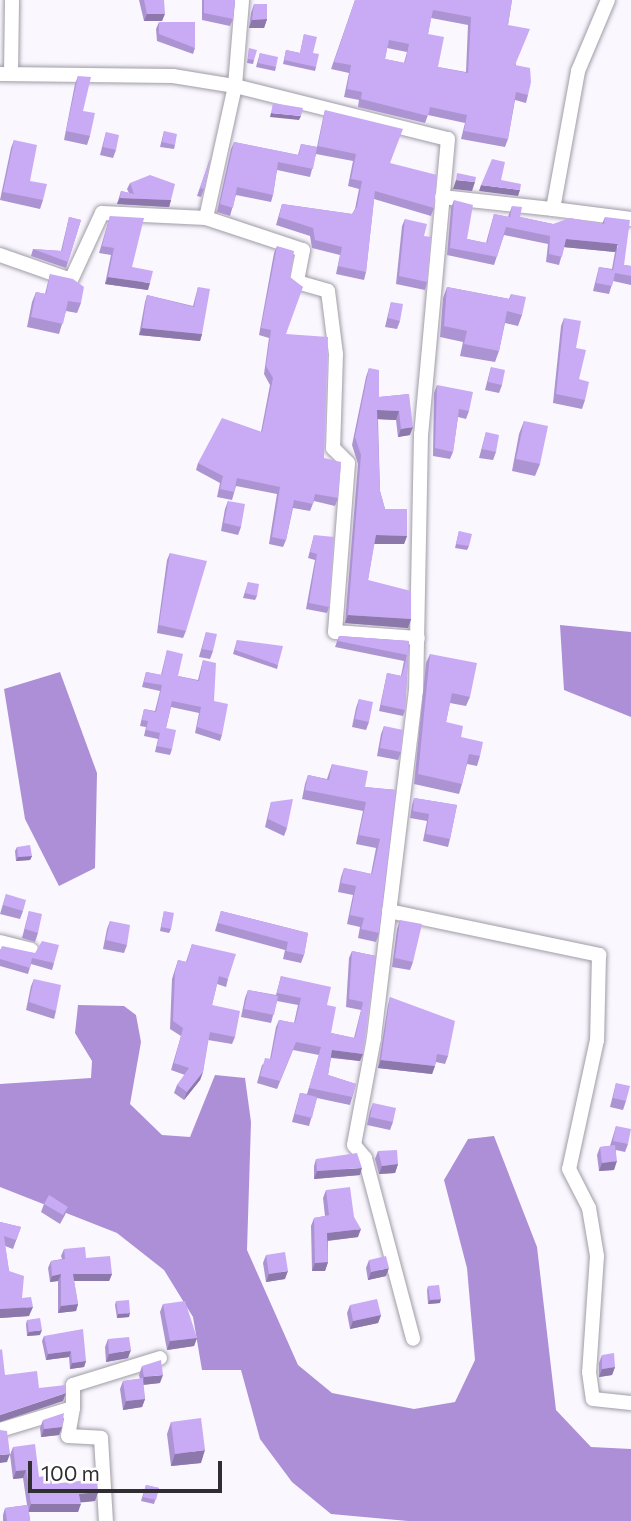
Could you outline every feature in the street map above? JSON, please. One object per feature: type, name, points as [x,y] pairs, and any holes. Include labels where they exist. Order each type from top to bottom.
[{"type":"street","points":[[12,0],[5,74],[173,76],[235,86],[448,139],[421,434],[418,638],[389,911],[354,1145],[365,1158],[413,1339]]},
{"type":"street","points":[[206,218],[235,86],[242,0]]},
{"type":"street","points":[[553,209],[578,71],[608,0]]},
{"type":"street","points":[[442,197],[631,219]]},
{"type":"street","points":[[0,255],[71,279],[102,213],[206,218],[303,250],[297,282],[328,291],[336,354],[332,448],[348,463],[335,632],[418,638]]},
{"type":"street","points":[[389,911],[599,954],[597,1040],[569,1169],[589,1208],[597,1256],[589,1372],[593,1399],[631,1403]]},
{"type":"street","points":[[0,942],[31,950]]},
{"type":"street","points":[[106,1521],[101,1438],[68,1436],[73,1408],[73,1385],[160,1358]]},
{"type":"street","points":[[0,1430],[73,1408]]},
{"type":"shaded area","points":[[560,625],[631,632],[631,717],[564,690]]},
{"type":"shaded area","points":[[60,672],[97,773],[95,868],[59,886],[25,819],[4,689]]},
{"type":"shaded area","points":[[78,1005],[124,1006],[136,1015],[141,1042],[130,1104],[162,1135],[190,1137],[215,1075],[245,1078],[251,1122],[247,1250],[298,1365],[332,1393],[414,1409],[455,1402],[475,1360],[467,1268],[444,1180],[468,1139],[494,1136],[537,1247],[556,1410],[591,1447],[631,1449],[631,1521],[408,1521],[331,1514],[292,1482],[260,1439],[241,1370],[202,1370],[193,1317],[164,1270],[117,1233],[0,1187],[0,1084],[91,1078],[92,1061],[75,1033]]},
{"type":"building","points":[[144,0],[164,0],[165,14],[147,14]]},
{"type":"building","points":[[204,0],[235,0],[233,19],[204,13]]},
{"type":"building","points":[[355,0],[512,0],[508,25],[530,29],[515,65],[530,68],[531,82],[528,95],[516,92],[508,139],[464,131],[467,115],[430,107],[428,116],[361,99],[362,92],[347,89],[351,65],[334,62]],"holes":[[[433,10],[471,17],[468,73],[438,67],[444,37],[428,34]],[[389,40],[409,44],[405,63],[385,59]]]},
{"type":"building","points":[[254,4],[267,4],[267,19],[252,20]]},
{"type":"building","points":[[159,22],[195,22],[195,48],[159,34]]},
{"type":"building","points":[[304,34],[317,37],[313,53],[319,54],[316,67],[284,60],[286,50],[300,53]]},
{"type":"building","points":[[249,48],[257,50],[254,60],[248,59]]},
{"type":"building","points":[[260,53],[278,57],[276,67],[258,63]]},
{"type":"building","points":[[78,76],[91,77],[83,111],[95,113],[90,136],[66,131]]},
{"type":"building","points":[[273,103],[303,108],[301,116],[271,113]]},
{"type":"building","points":[[325,110],[403,129],[390,163],[437,175],[434,208],[375,191],[366,272],[338,266],[342,247],[315,240],[313,228],[279,217],[282,204],[352,214],[357,207],[362,181],[351,179],[356,154],[318,146]]},
{"type":"building","points":[[164,131],[177,134],[175,145],[162,142]]},
{"type":"building","points":[[106,132],[119,135],[116,150],[103,147]]},
{"type":"building","points":[[14,140],[37,145],[30,181],[47,184],[43,200],[3,192]]},
{"type":"building","points":[[234,142],[299,155],[301,144],[317,147],[313,169],[278,162],[273,195],[237,187],[233,208],[220,204]]},
{"type":"building","points":[[210,159],[204,189],[200,188]]},
{"type":"building","points":[[492,159],[505,162],[501,180],[521,184],[520,190],[481,185]]},
{"type":"building","points":[[457,173],[476,177],[475,182],[456,180]]},
{"type":"building","points":[[150,175],[175,184],[171,200],[120,198],[121,191],[134,194],[130,183]]},
{"type":"building","points":[[454,200],[473,205],[467,239],[487,243],[494,214],[510,217],[512,206],[522,207],[520,217],[553,224],[570,218],[604,224],[605,217],[630,220],[624,265],[631,266],[631,276],[615,273],[612,286],[596,283],[599,267],[613,270],[618,244],[566,239],[562,257],[549,254],[550,236],[506,227],[497,257],[450,248]]},
{"type":"building","points":[[110,216],[144,218],[132,267],[153,271],[150,283],[108,277],[114,248],[102,246]]},
{"type":"building","points":[[69,217],[81,220],[68,262],[33,249],[62,251]]},
{"type":"building","points":[[405,219],[427,224],[424,236],[431,237],[427,282],[399,276]]},
{"type":"building","points":[[277,246],[294,251],[290,277],[303,287],[286,334],[328,337],[324,458],[341,462],[338,498],[315,494],[313,504],[294,500],[286,540],[272,537],[280,487],[237,478],[234,492],[220,489],[223,476],[198,463],[222,418],[262,432],[273,378],[266,366],[271,330],[261,328]]},
{"type":"building","points":[[50,274],[73,279],[84,287],[81,303],[68,301],[63,324],[31,317],[36,292],[46,294]]},
{"type":"building","points":[[198,287],[210,289],[202,334],[142,328],[147,295],[194,307]]},
{"type":"building","points":[[447,287],[510,299],[511,294],[526,297],[522,315],[507,311],[499,351],[464,344],[467,331],[444,326]]},
{"type":"building","points":[[391,302],[403,304],[400,321],[388,318]]},
{"type":"building","points":[[564,318],[581,321],[576,348],[586,350],[579,379],[589,382],[585,400],[556,394]]},
{"type":"building","points":[[491,367],[505,370],[502,385],[488,382]]},
{"type":"building","points":[[369,368],[379,370],[379,397],[409,394],[413,427],[401,429],[399,411],[377,410],[380,491],[385,509],[407,509],[407,536],[376,535],[368,580],[411,591],[411,619],[348,615],[361,455],[355,437]]},
{"type":"building","points":[[437,385],[473,392],[469,411],[459,409],[453,452],[435,448]]},
{"type":"building","points":[[524,421],[548,426],[540,464],[516,459]]},
{"type":"building","points":[[486,432],[499,435],[496,452],[482,449]]},
{"type":"building","points":[[228,501],[245,504],[241,527],[224,523]]},
{"type":"building","points":[[459,531],[472,534],[469,546],[456,544]]},
{"type":"building","points":[[314,535],[334,537],[329,607],[309,603],[317,554],[310,552]]},
{"type":"building","points":[[170,553],[207,561],[186,631],[159,625]]},
{"type":"building","points":[[248,582],[259,584],[257,596],[245,593]]},
{"type":"building","points":[[206,632],[217,634],[213,651],[202,649]]},
{"type":"building","points":[[339,636],[409,641],[405,710],[381,705],[387,673],[402,676],[407,655],[338,641]]},
{"type":"building","points":[[237,640],[283,646],[278,665],[235,650]]},
{"type":"building","points":[[167,650],[183,654],[178,676],[199,681],[203,660],[216,663],[214,701],[228,704],[222,735],[197,727],[201,707],[172,701],[166,728],[176,730],[172,749],[157,746],[160,733],[146,730],[148,721],[142,720],[144,709],[156,712],[162,685],[144,682],[146,672],[162,675]]},
{"type":"building","points":[[430,654],[477,663],[470,697],[452,693],[446,722],[463,726],[461,737],[483,742],[480,756],[469,754],[462,784],[418,774]]},
{"type":"building","points":[[359,699],[373,702],[369,722],[355,719]]},
{"type":"building","points":[[384,726],[403,730],[401,752],[380,748]]},
{"type":"building","points":[[332,764],[368,771],[365,787],[396,790],[379,933],[361,929],[364,918],[350,915],[356,886],[341,883],[344,868],[372,874],[380,839],[359,835],[366,802],[305,790],[308,775],[329,780]]},
{"type":"building","points":[[414,798],[457,805],[450,839],[426,834],[429,814],[413,811]]},
{"type":"building","points":[[293,799],[287,828],[268,819],[271,802]]},
{"type":"building","points":[[30,845],[32,856],[18,857],[17,847]]},
{"type":"building","points":[[6,894],[26,900],[23,911],[3,905]]},
{"type":"building","points":[[29,911],[42,914],[38,933],[25,929]]},
{"type":"building","points":[[164,911],[174,913],[171,929],[161,927]]},
{"type":"building","points":[[221,911],[308,933],[304,955],[286,951],[288,942],[218,923]]},
{"type":"building","points":[[400,920],[422,924],[413,962],[395,958]]},
{"type":"building","points":[[110,921],[130,925],[127,945],[106,940]]},
{"type":"building","points":[[42,941],[59,945],[54,963],[32,958],[30,968],[0,959],[2,946],[35,953]]},
{"type":"building","points":[[192,944],[236,954],[228,979],[219,976],[212,1005],[240,1011],[235,1037],[210,1032],[203,1072],[187,1092],[177,1085],[189,1068],[174,1063],[183,1028],[173,1021],[175,972],[178,960],[187,962]]},
{"type":"building","points":[[352,951],[376,956],[363,1054],[332,1050],[328,1075],[356,1084],[352,1097],[309,1088],[321,1047],[296,1042],[280,1081],[260,1076],[265,1058],[271,1059],[279,1020],[295,1023],[301,998],[277,993],[281,976],[331,987],[327,1005],[336,1007],[331,1033],[355,1038],[363,1002],[349,999]]},
{"type":"building","points":[[34,979],[61,985],[56,1011],[29,1002]]},
{"type":"building","points":[[248,990],[278,996],[274,1015],[244,1009]]},
{"type":"building","points":[[390,997],[455,1021],[448,1056],[437,1054],[435,1066],[381,1060]]},
{"type":"building","points":[[616,1083],[630,1086],[626,1101],[613,1098]]},
{"type":"building","points":[[300,1093],[317,1097],[312,1118],[295,1114]]},
{"type":"building","points":[[373,1103],[396,1108],[393,1122],[370,1117]]},
{"type":"building","points":[[616,1126],[631,1129],[628,1144],[613,1141]]},
{"type":"building","points":[[615,1145],[617,1161],[602,1163],[600,1147]]},
{"type":"building","points":[[397,1150],[398,1164],[382,1166],[378,1151]]},
{"type":"building","points":[[357,1153],[362,1168],[317,1171],[316,1159]]},
{"type":"building","points":[[350,1187],[354,1217],[361,1229],[327,1233],[328,1262],[315,1263],[314,1218],[329,1215],[326,1190]]},
{"type":"building","points":[[49,1195],[68,1207],[63,1215],[44,1204]]},
{"type":"building","points":[[0,1222],[21,1227],[16,1240],[4,1236],[9,1271],[24,1276],[22,1298],[31,1297],[33,1307],[0,1309]]},
{"type":"building","points":[[85,1247],[86,1258],[110,1256],[112,1274],[73,1274],[78,1304],[61,1306],[61,1274],[52,1276],[51,1261],[65,1259],[64,1249]]},
{"type":"building","points":[[285,1252],[288,1271],[269,1274],[266,1255]]},
{"type":"building","points":[[386,1256],[389,1268],[371,1272],[369,1260]]},
{"type":"building","points":[[439,1285],[441,1299],[430,1300],[428,1286]]},
{"type":"building","points":[[377,1299],[381,1315],[353,1321],[350,1305]]},
{"type":"building","points":[[129,1300],[130,1313],[118,1314],[116,1301]]},
{"type":"building","points":[[185,1301],[197,1338],[170,1341],[163,1304]]},
{"type":"building","points":[[40,1318],[42,1330],[29,1332],[27,1320]]},
{"type":"building","points":[[83,1329],[86,1361],[72,1363],[71,1351],[48,1354],[44,1336]]},
{"type":"building","points":[[129,1337],[131,1350],[109,1354],[108,1339]]},
{"type":"building","points":[[2,1349],[5,1375],[37,1371],[39,1388],[66,1385],[66,1393],[0,1415]]},
{"type":"building","points":[[614,1353],[615,1367],[602,1369],[602,1355]]},
{"type":"building","points":[[161,1360],[163,1375],[144,1377],[142,1366]]},
{"type":"building","points":[[143,1378],[145,1399],[126,1401],[123,1381]]},
{"type":"building","points":[[64,1413],[62,1427],[44,1429],[43,1420]]},
{"type":"building","points":[[201,1418],[205,1450],[175,1454],[171,1422]]},
{"type":"building","points":[[0,1430],[7,1431],[10,1454],[0,1455]]},
{"type":"building","points":[[35,1444],[39,1477],[51,1475],[52,1484],[97,1479],[98,1492],[79,1494],[81,1504],[31,1504],[26,1470],[16,1471],[13,1447]]},
{"type":"building","points":[[146,1485],[159,1488],[156,1500],[143,1497]]},
{"type":"building","points":[[28,1505],[30,1521],[7,1521],[5,1508]]}]
